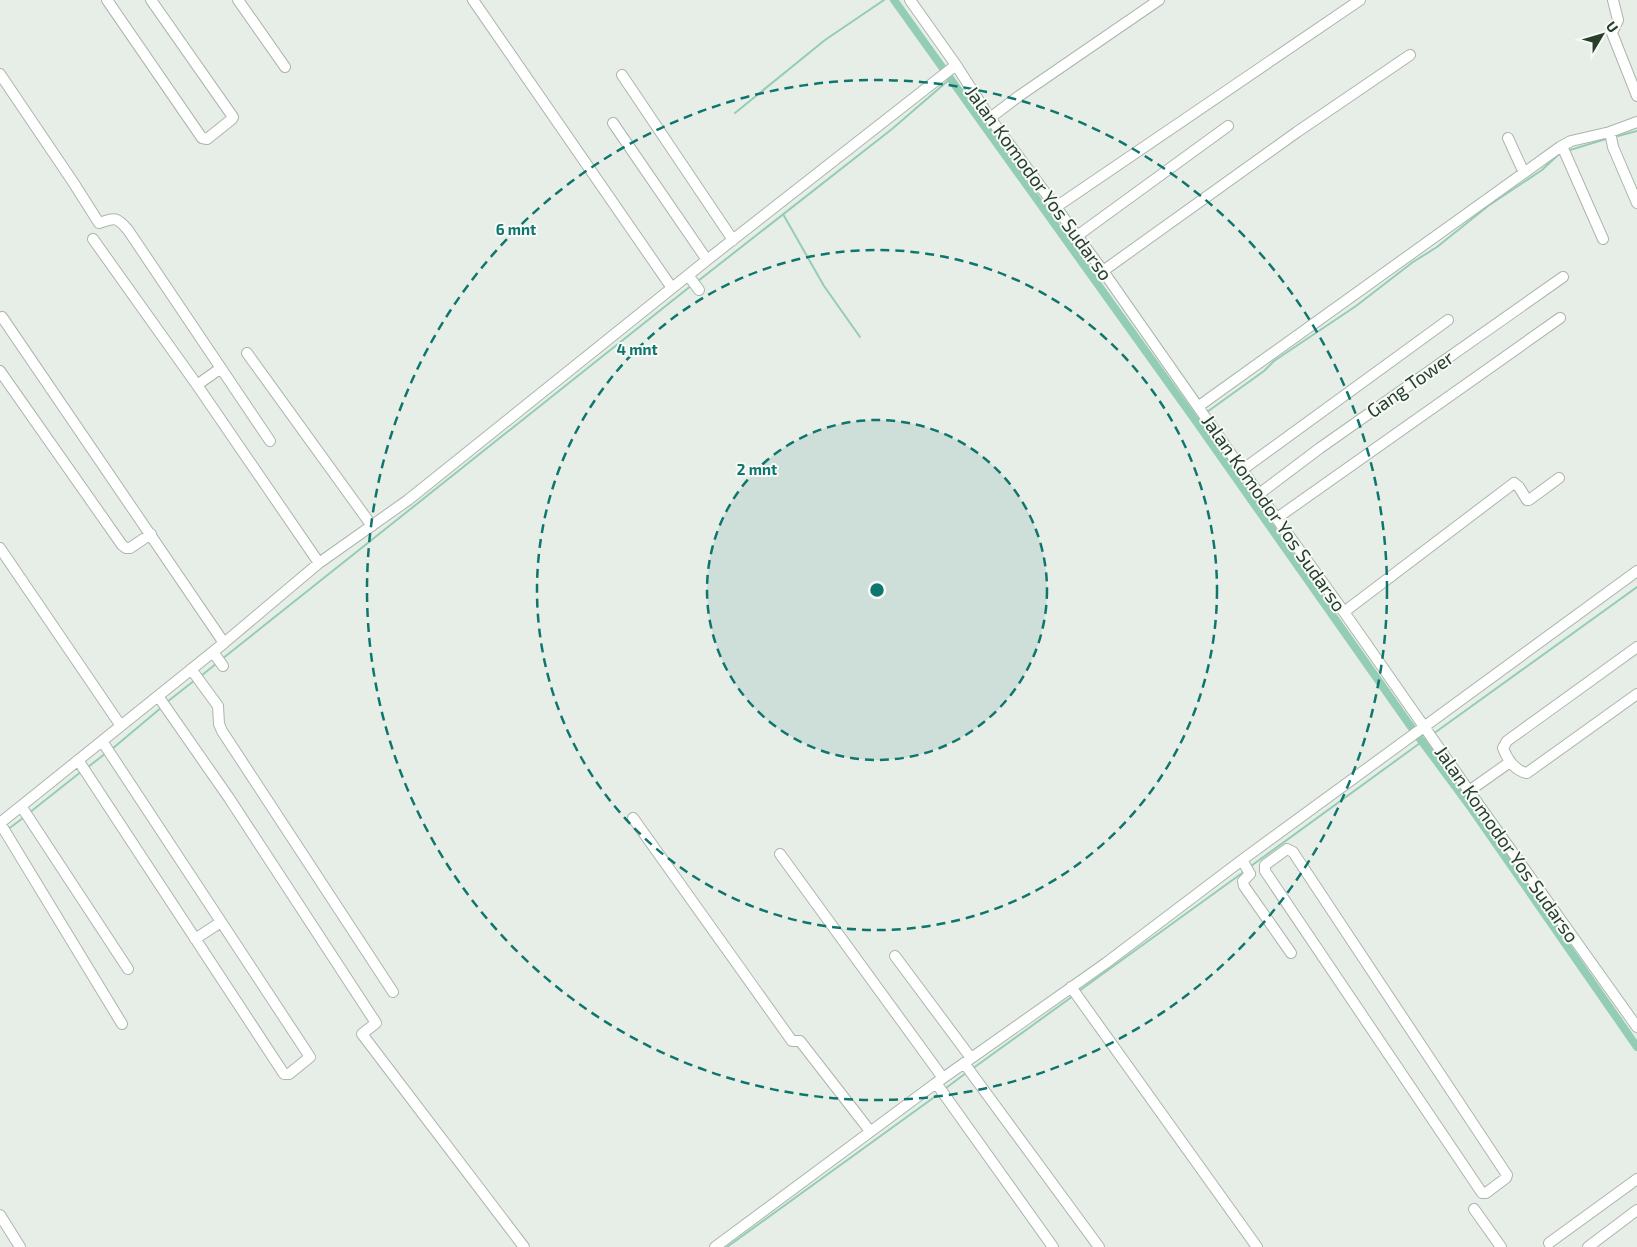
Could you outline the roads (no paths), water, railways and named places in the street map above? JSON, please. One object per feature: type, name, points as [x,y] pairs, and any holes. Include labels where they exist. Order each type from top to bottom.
[{"type":"street","points":[[107,0],[202,138],[207,139],[233,117],[151,0]]},
{"type":"street","points":[[238,0],[285,67]]},
{"type":"street","points":[[473,0],[672,288]]},
{"type":"street","name":"Jalan Komodor Yos Sudarso","points":[[910,0],[990,118],[1103,271],[1344,612],[1424,729],[1637,1026]]},
{"type":"street","points":[[990,118],[1159,0]]},
{"type":"street","points":[[1056,207],[1360,0]]},
{"type":"street","points":[[1612,0],[1618,20],[1612,33],[1637,96]]},
{"type":"street","points":[[1103,271],[1297,132],[1410,56]]},
{"type":"street","points":[[122,1024],[1,824],[107,748],[120,726],[162,702],[193,672],[219,660],[224,643],[320,563],[408,500],[672,288],[694,283],[707,260],[954,67]]},
{"type":"street","points":[[0,74],[99,223],[114,218],[118,219],[128,230],[270,441]]},
{"type":"street","points":[[622,74],[733,240]]},
{"type":"street","points":[[1202,411],[1562,146],[1637,122]]},
{"type":"street","points":[[613,123],[707,260]]},
{"type":"street","points":[[1077,236],[1228,126]]},
{"type":"street","points":[[1610,132],[1613,147],[1637,203]]},
{"type":"street","points":[[1508,138],[1524,173]]},
{"type":"street","points":[[1562,146],[1603,239]]},
{"type":"street","points":[[93,239],[198,385],[320,563]]},
{"type":"street","name":"Gang Tower","points":[[1259,494],[1320,448],[1563,277]]},
{"type":"street","points":[[2,317],[224,643]]},
{"type":"street","points":[[1277,518],[1560,318]]},
{"type":"street","points":[[1242,470],[1448,320]]},
{"type":"street","points":[[247,353],[372,526]]},
{"type":"street","points":[[198,385],[221,368]]},
{"type":"street","points":[[0,371],[122,546],[130,548],[151,534]]},
{"type":"street","points":[[1344,612],[1514,483],[1529,500],[1559,478]]},
{"type":"street","points":[[0,548],[120,726]]},
{"type":"street","points":[[715,1247],[870,1131],[939,1082],[969,1065],[1074,992],[1244,864],[1277,846],[1410,738],[1637,571]]},
{"type":"street","points":[[1637,647],[1507,741],[1503,748],[1510,762],[1527,774],[1637,694]]},
{"type":"street","points":[[193,672],[219,708],[219,724],[222,732],[393,992]]},
{"type":"street","points":[[162,702],[229,798],[376,1023],[362,1034],[524,1247]]},
{"type":"street","points":[[82,767],[284,1074],[289,1074],[310,1057],[107,748]]},
{"type":"street","points":[[1469,791],[1510,762]]},
{"type":"street","points":[[22,808],[128,969]]},
{"type":"street","points":[[633,818],[792,1041],[800,1041],[870,1131]]},
{"type":"street","points":[[1277,846],[1293,852],[1507,1175],[1506,1178],[1486,1193],[1482,1193],[1265,871],[1265,865],[1277,846]]},
{"type":"street","points":[[780,854],[939,1082],[944,1095],[1053,1247]]},
{"type":"street","points":[[1244,864],[1250,874],[1243,881],[1244,886],[1291,953]]},
{"type":"street","points":[[195,939],[221,922]]},
{"type":"street","points":[[895,956],[969,1065],[1099,1247]]},
{"type":"street","points":[[1074,992],[1257,1247]]},
{"type":"street","points":[[1549,1243],[1637,1179]]},
{"type":"street","points":[[1474,1209],[1501,1247]]},
{"type":"street","points":[[1588,1247],[1637,1210]]},
{"type":"street","points":[[0,1215],[20,1247]]},
{"type":"waterway","points":[[735,113],[825,40],[884,0]]},
{"type":"waterway","points":[[894,0],[1195,420],[1409,724],[1469,805],[1637,1047]]},
{"type":"waterway","points":[[698,281],[892,129],[950,79]]},
{"type":"waterway","points":[[1618,136],[1637,131]]},
{"type":"waterway","points":[[1570,150],[1606,139]]},
{"type":"waterway","points":[[1207,412],[1264,371],[1274,361],[1356,306],[1413,262],[1437,247],[1488,206],[1542,170],[1558,155],[1562,154]]},
{"type":"waterway","points":[[783,214],[824,286],[860,337]]},
{"type":"waterway","points":[[222,659],[692,285]]},
{"type":"waterway","points":[[1195,420],[1201,416]]},
{"type":"waterway","points":[[1433,734],[1637,587]]},
{"type":"waterway","points":[[201,676],[217,663]]},
{"type":"waterway","points":[[167,702],[195,680]]},
{"type":"waterway","points":[[112,749],[162,707]]},
{"type":"waterway","points":[[1251,866],[1427,738]]},
{"type":"waterway","points":[[88,767],[106,753]]},
{"type":"waterway","points":[[29,813],[82,771]]},
{"type":"waterway","points":[[7,830],[23,818]]},
{"type":"waterway","points":[[1079,991],[1245,871]]},
{"type":"waterway","points":[[972,1069],[1073,996]]},
{"type":"waterway","points":[[946,1088],[966,1073]]},
{"type":"waterway","points":[[727,1247],[940,1093]]}]
